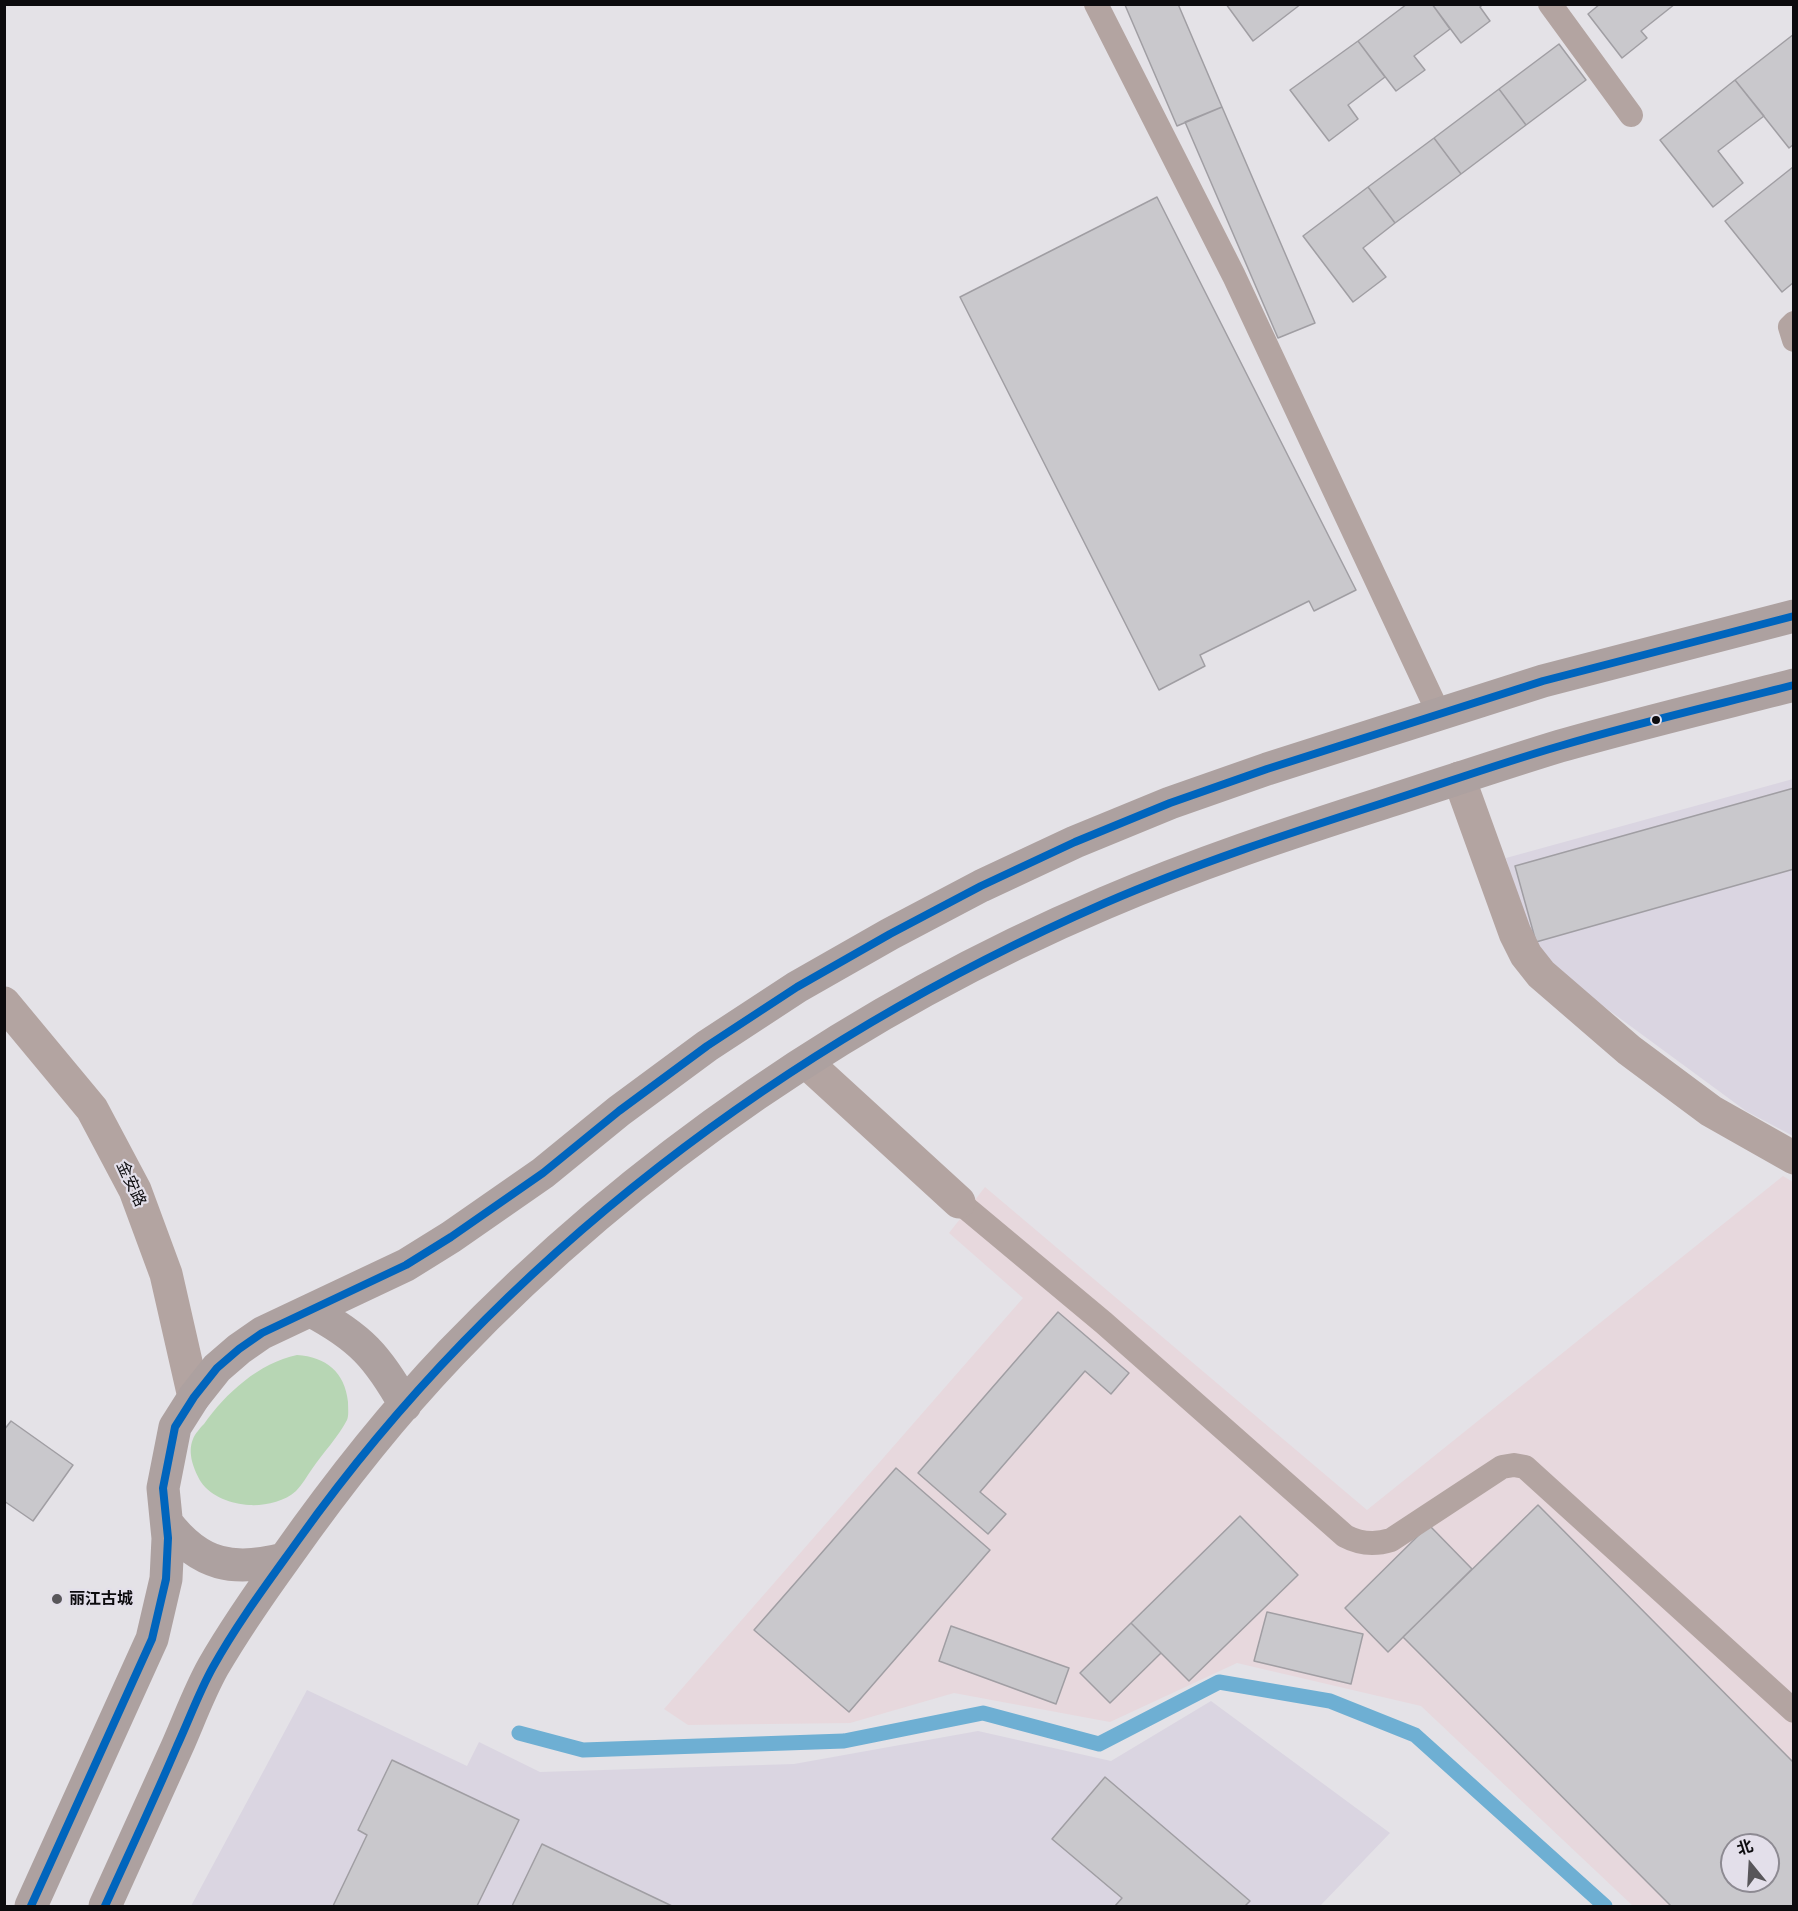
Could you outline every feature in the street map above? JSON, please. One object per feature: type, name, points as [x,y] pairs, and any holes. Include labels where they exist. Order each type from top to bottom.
[{"type":"highway","points":[[31,1906],[152,1639],[166,1579],[168,1538],[163,1488],[175,1427],[194,1397],[217,1368],[239,1349],[262,1333],[405,1265],[451,1237],[543,1173],[620,1111],[707,1046],[796,987],[981,886],[1170,803],[1267,769],[1543,681],[1794,616]]},
{"type":"highway","points":[[105,1906],[211,1670],[264,1587],[322,1505],[405,1405],[457,1347],[516,1288],[586,1224],[661,1164],[745,1102],[922,992],[1011,946],[1102,904],[1194,866],[1288,833],[1562,746],[1794,685]]},
{"type":"highway","points":[[311,1311],[339,1326],[365,1347],[388,1374],[405,1405]]},
{"type":"highway","points":[[167,1523],[179,1539],[194,1551],[212,1560],[236,1566],[260,1565],[284,1559]]},
{"type":"street","points":[[1459,778],[1515,933],[1526,955],[1541,974],[1629,1050],[1711,1111],[1794,1158]]},
{"type":"street","name":"金安路","points":[[4,1003],[92,1109],[135,1190],[166,1274],[194,1397]]},
{"type":"street","points":[[806,1062],[959,1202]]},
{"type":"lane","points":[[1096,4],[1234,276],[1439,714]]},
{"type":"lane","points":[[1550,4],[1631,115]]},
{"type":"lane","points":[[1794,323],[1790,327],[1794,340]]},
{"type":"lane","points":[[959,1202],[1104,1323],[1355,1542],[1379,1544],[1390,1540],[1502,1467],[1514,1465],[1525,1467],[1794,1712]]},
{"type":"shaded area","points":[[1793,779],[1793,1136],[1746,1111],[1546,964],[1529,939],[1506,858]]},
{"type":"shaded area","points":[[1783,1176],[1793,1182],[1793,1906],[1633,1906],[1421,1706],[1237,1663],[1110,1722],[954,1693],[850,1723],[688,1725],[664,1709],[1023,1298],[949,1233],[985,1187],[1367,1510]]},
{"type":"shaded area","points":[[307,1690],[467,1766],[479,1742],[540,1772],[794,1764],[978,1731],[1111,1761],[1211,1701],[1390,1833],[1320,1906],[191,1906]]},
{"type":"green space","points":[[297,1355],[317,1359],[338,1374],[343,1382],[348,1402],[348,1416],[344,1426],[296,1491],[286,1498],[267,1504],[249,1505],[216,1496],[201,1482],[194,1467],[191,1444],[195,1435],[222,1401],[244,1381],[270,1365]]},
{"type":"building","points":[[1178,4],[1222,107],[1177,126],[1125,5]]},
{"type":"building","points":[[1226,4],[1301,4],[1253,41]]},
{"type":"building","points":[[1407,4],[1432,4],[1450,29],[1414,56],[1425,70],[1396,91],[1358,41]]},
{"type":"building","points":[[1432,4],[1483,4],[1480,7],[1490,21],[1461,43]]},
{"type":"building","points":[[1600,4],[1675,4],[1641,31],[1647,38],[1622,58],[1588,14]]},
{"type":"building","points":[[1794,34],[1794,144],[1789,148],[1735,80]]},
{"type":"building","points":[[1358,41],[1385,77],[1348,105],[1358,119],[1329,141],[1290,90]]},
{"type":"building","points":[[1559,44],[1586,80],[1526,125],[1499,89]]},
{"type":"building","points":[[1735,80],[1764,116],[1718,151],[1743,183],[1713,207],[1660,140]]},
{"type":"building","points":[[1499,89],[1526,125],[1461,174],[1434,138]]},
{"type":"building","points":[[1222,107],[1315,323],[1278,338],[1185,122]]},
{"type":"building","points":[[1434,138],[1461,174],[1395,223],[1368,187]]},
{"type":"building","points":[[1793,167],[1794,282],[1782,292],[1725,221]]},
{"type":"building","points":[[1368,187],[1395,223],[1363,248],[1386,277],[1353,302],[1303,236]]},
{"type":"building","points":[[1157,197],[1356,590],[1314,611],[1309,601],[1200,655],[1205,666],[1159,690],[960,297]]},
{"type":"building","points":[[1794,788],[1794,869],[1536,942],[1515,866]]},
{"type":"building","points":[[1058,1312],[1129,1373],[1111,1394],[1085,1371],[980,1492],[1006,1514],[988,1534],[918,1473]]},
{"type":"building","points":[[11,1421],[73,1465],[33,1521],[4,1501],[4,1430]]},
{"type":"building","points":[[896,1468],[990,1550],[849,1712],[754,1630]]},
{"type":"building","points":[[1538,1505],[1794,1763],[1794,1906],[1671,1906],[1403,1637]]},
{"type":"building","points":[[1240,1516],[1298,1575],[1189,1681],[1131,1623]]},
{"type":"building","points":[[1429,1525],[1472,1569],[1388,1652],[1345,1608]]},
{"type":"building","points":[[1267,1612],[1363,1634],[1351,1684],[1254,1661]]},
{"type":"building","points":[[1131,1623],[1161,1653],[1110,1703],[1080,1673]]},
{"type":"building","points":[[951,1626],[1069,1668],[1056,1704],[939,1661]]},
{"type":"building","points":[[392,1760],[519,1820],[477,1906],[333,1906],[367,1835],[358,1830]]},
{"type":"building","points":[[1105,1777],[1250,1901],[1245,1906],[1115,1906],[1122,1898],[1052,1839]]},
{"type":"building","points":[[542,1844],[672,1906],[512,1906]]},
{"type":"waterway","points":[[519,1733],[583,1750],[844,1741],[983,1713],[1099,1744],[1219,1682],[1330,1701],[1415,1735],[1605,1906]]},
{"type":"transit line","points":[[31,1906],[152,1639],[166,1579],[168,1538],[163,1488],[175,1427],[194,1397],[217,1368],[239,1349],[262,1333],[406,1265],[451,1237],[543,1173],[619,1111],[707,1046],[797,987],[981,886],[1075,842],[1170,803],[1267,769],[1543,681],[1794,616]]},
{"type":"transit line","points":[[105,1906],[213,1667],[254,1602],[299,1539],[379,1436],[465,1340],[559,1250],[658,1167],[763,1091],[873,1021],[987,959],[1105,903],[1173,875],[1494,766],[1647,722],[1794,685]]},
{"type":"place","name":"丽江古城","points":[[57,1599]]}]
